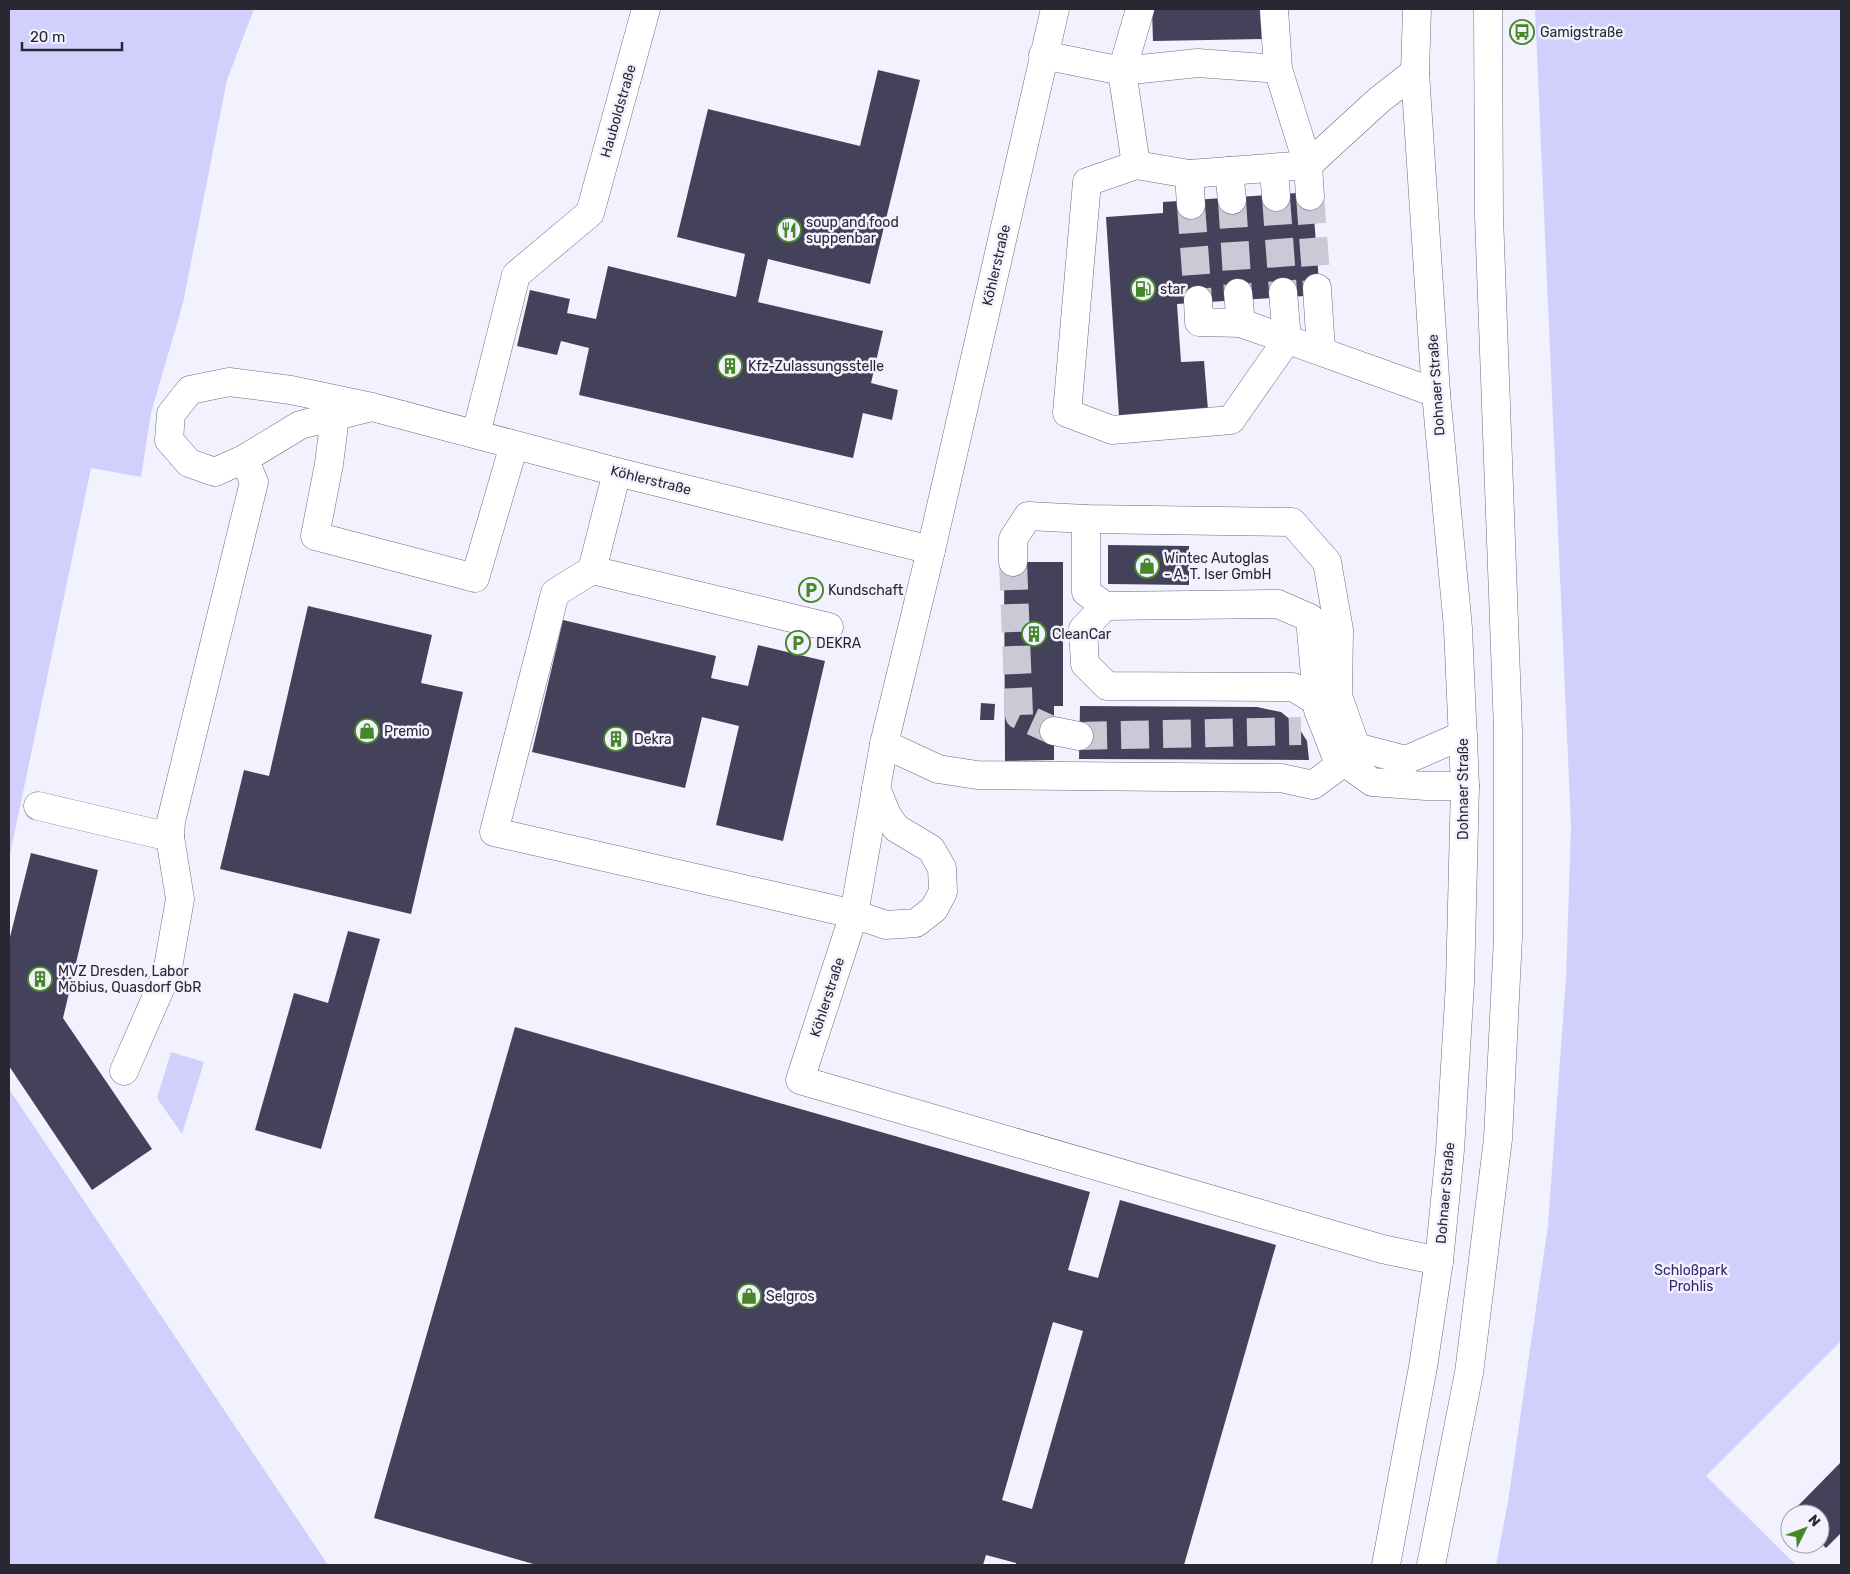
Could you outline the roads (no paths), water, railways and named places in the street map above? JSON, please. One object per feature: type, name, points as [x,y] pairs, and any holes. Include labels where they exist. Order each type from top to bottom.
[{"type":"main road","name":"Hauboldstraße","points":[[476,434],[516,275],[590,214],[646,9]]},
{"type":"main road","name":"Köhlerstraße","points":[[1055,9],[931,550],[884,744],[854,914],[800,1080],[1382,1249],[1439,1261]]},
{"type":"main road","points":[[1136,165],[1122,72],[1140,9]]},
{"type":"main road","points":[[1274,9],[1278,69],[1308,165],[1310,196]]},
{"type":"main road","name":"Dohnaer Straße","points":[[1386,1565],[1423,1367],[1439,1261],[1450,1150],[1460,983],[1465,786],[1458,628],[1436,393],[1415,72],[1417,9]]},
{"type":"main road","points":[[1431,1565],[1469,1373],[1497,1149],[1508,937],[1508,730],[1490,226],[1488,9]]},
{"type":"main road","points":[[1043,56],[1122,72],[1198,63],[1278,69]]},
{"type":"main road","points":[[1283,292],[1287,340],[1231,420],[1112,430],[1067,413],[1087,182],[1136,165],[1188,174],[1308,165],[1378,100],[1415,72]]},
{"type":"main road","points":[[1274,168],[1276,197]]},
{"type":"main road","points":[[1229,171],[1232,200]]},
{"type":"main road","points":[[1188,174],[1191,206]]},
{"type":"main road","points":[[1317,288],[1321,351]]},
{"type":"main road","points":[[1238,293],[1240,323]]},
{"type":"main road","points":[[1198,300],[1199,322],[1240,323],[1436,393]]},
{"type":"main road","name":"Köhlerstraße","points":[[372,407],[300,425],[244,459],[215,472],[189,463],[169,440],[171,414],[190,390],[229,382],[291,390],[372,407],[617,472],[931,550]]},
{"type":"main road","points":[[335,416],[329,464],[315,536],[475,578],[514,445]]},
{"type":"main road","points":[[124,1071],[168,973],[180,899],[170,837],[172,821],[254,482],[244,459]]},
{"type":"main road","points":[[617,472],[592,570],[555,593],[494,832],[854,914],[886,925],[916,923],[934,909],[943,892],[942,868],[931,849],[896,828],[887,815],[876,788]]},
{"type":"main road","points":[[1013,562],[1013,539],[1028,516],[1086,519],[1292,522],[1327,562],[1339,630],[1338,696],[1356,747],[1406,760],[1463,735]]},
{"type":"main road","points":[[1086,519],[1086,592],[1105,606],[1278,604],[1310,618],[1318,702],[1314,731],[1336,756],[1372,782],[1426,786],[1465,786]]},
{"type":"main road","points":[[592,570],[829,627]]},
{"type":"main road","points":[[1105,606],[1084,630],[1085,664],[1107,686],[1293,687],[1318,702]]},
{"type":"main road","points":[[884,744],[938,770],[977,775],[1281,778],[1313,785],[1344,762]]},
{"type":"main road","points":[[38,806],[170,837]]},
{"type":"tunnel","points":[[1310,196],[1317,288]]},
{"type":"tunnel","points":[[1276,197],[1283,292]]},
{"type":"tunnel","points":[[1232,200],[1238,293]]},
{"type":"tunnel","points":[[1191,205],[1198,300]]},
{"type":"tunnel","points":[[1013,562],[1019,715],[1054,731]]},
{"type":"tunnel","points":[[1079,736],[1301,731]]},
{"type":"place","name":"Gamigstraße","points":[[1522,32]]},
{"type":"place","name":"soup and food suppenbar","points":[[789,230]]},
{"type":"place","name":"star","points":[[1143,289]]},
{"type":"place","name":"Kfz-Zulassungsstelle","points":[[730,366]]},
{"type":"place","name":"Wintec Autoglas - A. T. Iser GmbH","points":[[1147,566]]},
{"type":"place","name":"Kundschaft","points":[[811,590]]},
{"type":"place","name":"CleanCar","points":[[1034,634]]},
{"type":"place","name":"DEKRA","points":[[798,643]]},
{"type":"place","name":"Premio","points":[[367,731]]},
{"type":"place","name":"Dekra","points":[[616,739]]},
{"type":"place","name":"MVZ Dresden, Labor Möbius, Quasdorf GbR","points":[[40,979]]},
{"type":"place","name":"Selgros","points":[[749,1296]]},
{"type":"park label","name":"Schloßpark Prohlis","points":[[1691,1278]]}]
